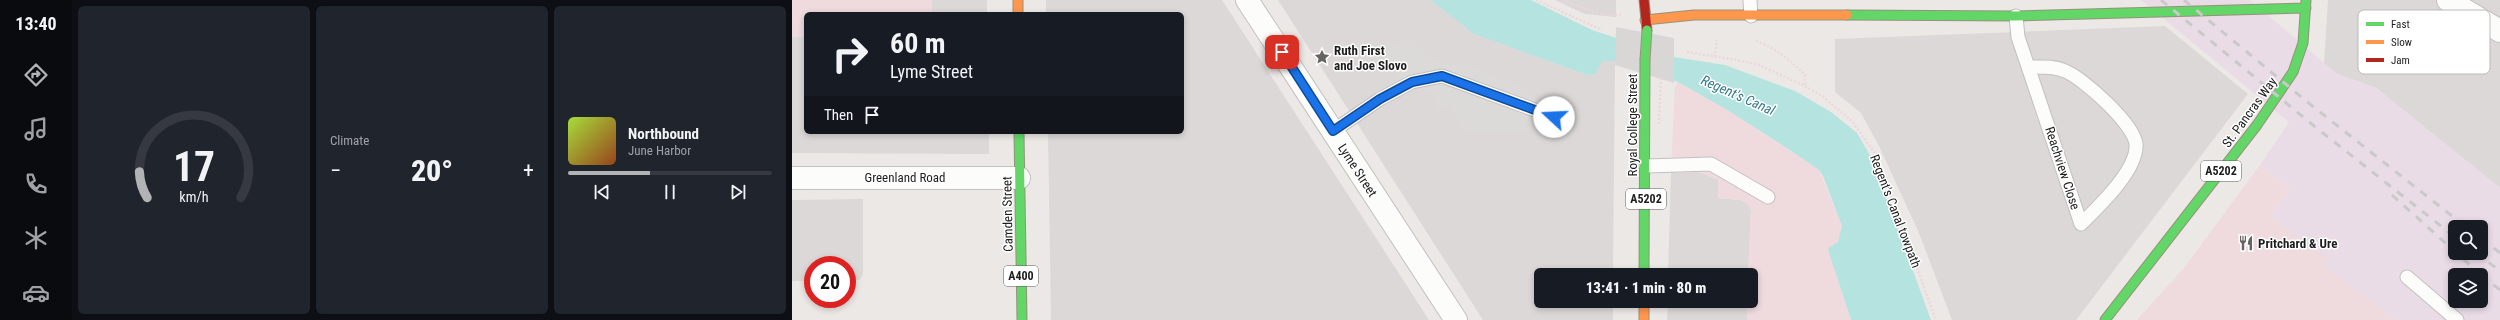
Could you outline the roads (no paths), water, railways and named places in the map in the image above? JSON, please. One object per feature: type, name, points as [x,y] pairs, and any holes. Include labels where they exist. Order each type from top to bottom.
[{"type":"main road","points":[[1018,0],[1018,12]]},
{"type":"main road","name":"Royal College Street","points":[[1644,0],[1647,30],[1644,268]]},
{"type":"main road","points":[[1645,20],[1694,15],[2016,16],[2284,10],[2306,4]]},
{"type":"main road","name":"St. Pancras Way","points":[[2105,320],[2282,90],[2301,54],[2306,28],[2306,4]]},
{"type":"main road","name":"Camden Street","points":[[1019,134],[1022,320]]},
{"type":"main road","points":[[1644,308],[1644,320]]},
{"type":"street","name":"Lyme Street","points":[[1247,0],[1456,320]]},
{"type":"street","points":[[2448,0],[2464,10]]},
{"type":"street","points":[[2490,26],[2500,32]]},
{"type":"street","name":"Greenland Road","points":[[792,178],[1019,178]]},
{"type":"lane","points":[[1750,0],[1751,16]]},
{"type":"lane","name":"Reachview Close","points":[[2016,16],[2018,37],[2081,224],[2106,198],[2131,165],[2136,145],[2128,125],[2111,106],[2066,71],[2053,68],[2029,67]]},
{"type":"lane","points":[[1333,131],[1380,99],[1412,82],[1442,76],[1554,117]]},
{"type":"lane","points":[[1646,166],[1711,164],[1768,197]]},
{"type":"lane","points":[[2407,277],[2457,320]]},
{"type":"water","name":"Regent's Canal","points":[[1431,0],[1531,0],[1592,30],[1674,57],[1725,65],[1795,91],[1831,112],[1857,133],[1872,159],[1931,320],[1851,320],[1828,248],[1838,242],[1842,226],[1823,176],[1819,170],[1729,111],[1678,82],[1615,61],[1602,61],[1596,74],[1587,75],[1474,34]]},
{"type":"railway","points":[[2161,0],[2319,130],[2448,231]]},
{"type":"railway","points":[[2184,0],[2311,105],[2457,220]]},
{"type":"railway","points":[[2392,195],[2473,268]]},
{"type":"railway","points":[[2488,244],[2500,253]]},
{"type":"railway","points":[[2485,260],[2500,271]]},
{"type":"railway","points":[[2488,281],[2500,290]]},
{"type":"place","name":"Ruth First and Joe Slovo","points":[[1322,57]]},
{"type":"place","name":"Pritchard & Ure","points":[[2246,243]]}]
